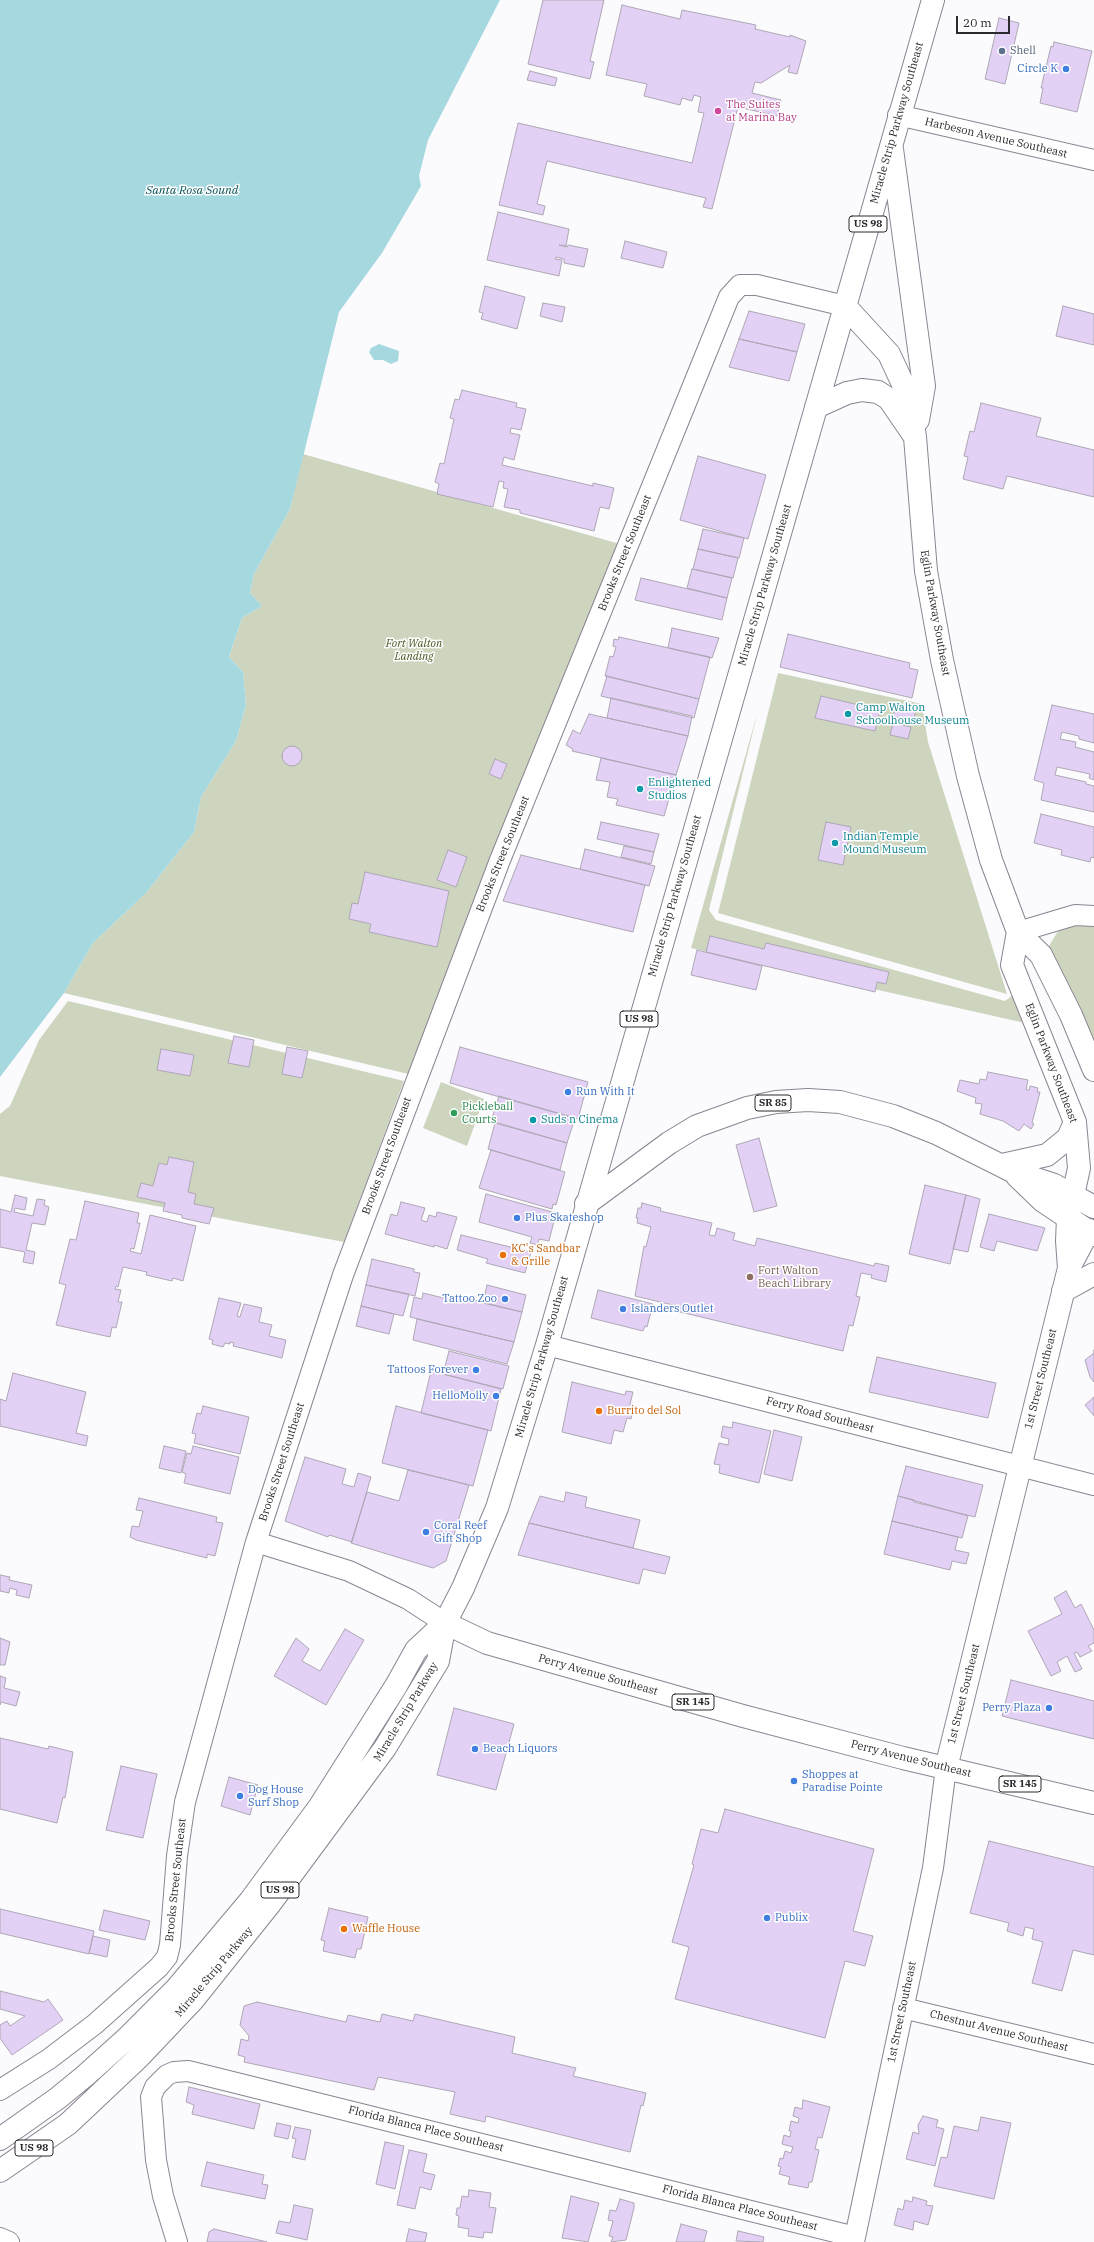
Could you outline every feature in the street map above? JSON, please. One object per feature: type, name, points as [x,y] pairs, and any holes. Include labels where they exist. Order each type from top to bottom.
[{"type":"main road","name":"Miracle Strip Parkway Southeast","points":[[445,1624],[463,1588],[496,1508],[547,1345],[586,1204],[845,306],[898,115],[933,0]]},
{"type":"main road","points":[[891,141],[924,386],[915,437]]},
{"type":"main road","name":"Eglin Parkway Southeast","points":[[845,306],[889,354],[896,365],[910,397],[915,437],[926,571],[942,660],[968,776],[991,860],[1018,932],[1041,955],[1071,1016],[1094,1070]]},
{"type":"main road","points":[[816,407],[848,393],[862,390],[878,392],[889,399],[915,437]]},
{"type":"main road","name":"Eglin Parkway Southeast","points":[[1018,932],[1012,965],[1075,1122],[1079,1168],[1068,1218],[1067,1241],[1069,1268]]},
{"type":"main road","name":"SR 85","points":[[586,1204],[669,1142],[697,1126],[747,1108],[776,1102],[808,1100],[840,1102],[865,1107],[936,1133],[1007,1168],[1054,1185],[1094,1207]]},
{"type":"main road","points":[[1007,1168],[1047,1155],[1068,1138],[1075,1122]]},
{"type":"main road","name":"SR 85","points":[[1007,1168],[1043,1201],[1068,1218],[1092,1225]]},
{"type":"main road","points":[[1069,1268],[1092,1225]]},
{"type":"main road","name":"1st Street Southeast","points":[[946,1768],[1019,1466],[1069,1268]]},
{"type":"main road","points":[[1063,1291],[1094,1274]]},
{"type":"main road","name":"Perry Avenue Southeast","points":[[445,1624],[494,1646],[743,1716],[946,1768],[1094,1803]]},
{"type":"main road","name":"Miracle Strip Parkway","points":[[0,2139],[58,2098],[126,2039],[165,2000],[245,1908],[320,1806],[396,1686],[416,1650],[445,1624]]},
{"type":"main road","name":"Miracle Strip Parkway","points":[[0,2171],[68,2124],[139,2057],[193,2000],[339,1812],[385,1748],[438,1661],[445,1624]]},
{"type":"street","name":"Harbeson Avenue Southeast","points":[[898,115],[1094,160]]},
{"type":"street","name":"Brooks Street Southeast","points":[[0,2090],[49,2059],[95,2024],[159,1967],[167,1957],[170,1945],[177,1856],[185,1802],[256,1542],[343,1275],[385,1159],[500,860],[729,297],[740,285],[757,285],[845,306]]},
{"type":"street","points":[[1018,932],[1084,915],[1094,909]]},
{"type":"street","name":"Ferry Road Southeast","points":[[547,1345],[1094,1485]]},
{"type":"street","name":"Perry Avenue Southeast","points":[[256,1542],[349,1571],[408,1599],[445,1624]]},
{"type":"street","name":"1st Street Southeast","points":[[854,2239],[933,1868],[946,1768]]},
{"type":"street","name":"Chestnut Avenue Southeast","points":[[903,2008],[1094,2054]]},
{"type":"street","name":"Florida Blanca Place Southeast","points":[[177,2242],[163,2196],[156,2160],[151,2097],[155,2087],[167,2075],[174,2072],[188,2070],[854,2239]]},
{"type":"street","points":[[0,2238],[9,2242]]},
{"type":"green space","name":"Fort Walton Landing","points":[[303,454],[627,546],[417,1076],[64,993],[93,943],[146,893],[194,832],[201,797],[236,741],[246,705],[243,672],[229,657],[242,618],[262,606],[250,593],[254,574],[290,509]]},
{"type":"green space","points":[[778,673],[922,704],[928,742],[1007,994],[718,913]]},
{"type":"green space","points":[[758,711],[709,910],[716,920],[1005,1001],[1013,995],[1025,1023],[691,948]]},
{"type":"green space","points":[[1094,923],[1094,1048],[1050,953],[1049,946],[1058,931],[1074,924]]},
{"type":"green space","points":[[68,1001],[404,1081],[344,1242],[0,1176],[0,1114],[10,1106],[39,1040]]},
{"type":"green space","name":"Pickleball Courts","points":[[441,1082],[484,1099],[467,1146],[423,1128]]},
{"type":"water","name":"Santa Rosa Sound","points":[[0,0],[500,0],[428,140],[419,176],[421,186],[382,253],[339,312],[290,509],[254,574],[250,593],[262,606],[242,618],[229,657],[243,672],[246,705],[236,741],[201,797],[194,832],[146,893],[93,943],[64,993],[0,1077]]},
{"type":"water","points":[[379,344],[399,351],[398,361],[391,364],[383,360],[374,360],[369,352],[371,348]]},
{"type":"building","points":[[543,0],[604,0],[590,61],[594,62],[590,79],[528,64]]},
{"type":"building","name":"The Suites at Marina Bay","points":[[622,5],[680,19],[682,10],[756,25],[755,29],[790,37],[790,35],[806,41],[797,74],[788,72],[790,65],[761,83],[755,82],[752,93],[781,100],[777,116],[738,107],[712,209],[703,207],[706,198],[547,161],[537,204],[545,206],[543,215],[499,205],[518,123],[692,163],[704,113],[698,112],[701,97],[694,95],[692,101],[682,98],[680,105],[644,96],[647,84],[606,75]]},
{"type":"building","name":"Shell","points":[[999,18],[1019,23],[1005,84],[985,79]]},
{"type":"building","name":"Circle K","points":[[1054,42],[1092,51],[1077,112],[1040,103],[1043,88],[1041,88],[1051,46],[1053,47]]},
{"type":"building","points":[[530,71],[557,78],[555,86],[527,80]]},
{"type":"building","points":[[498,212],[569,229],[566,246],[559,245],[567,247],[568,245],[588,249],[584,267],[564,263],[564,259],[556,257],[555,259],[562,260],[559,276],[487,260]]},
{"type":"building","points":[[625,241],[667,252],[663,268],[621,258]]},
{"type":"building","points":[[485,286],[525,297],[517,329],[481,319],[483,313],[479,312]]},
{"type":"building","points":[[543,303],[565,307],[562,322],[540,316]]},
{"type":"building","points":[[1063,306],[1094,314],[1094,345],[1056,336]]},
{"type":"building","points":[[749,311],[805,324],[797,352],[739,339]]},
{"type":"building","points":[[739,339],[797,352],[789,381],[729,367]]},
{"type":"building","points":[[462,390],[517,403],[516,407],[526,409],[521,430],[511,428],[510,433],[520,435],[514,460],[504,457],[502,465],[593,486],[593,483],[614,488],[609,509],[600,507],[594,531],[520,513],[520,510],[504,507],[508,489],[503,488],[504,482],[499,481],[493,507],[437,494],[439,484],[435,482],[440,463],[444,464],[454,419],[450,418],[455,399],[459,400]]},
{"type":"building","points":[[981,403],[1041,418],[1036,436],[1094,450],[1094,497],[1007,476],[1003,489],[963,479],[968,457],[964,456],[970,431],[974,432]]},
{"type":"building","points":[[698,456],[766,475],[748,539],[680,520]]},
{"type":"building","points":[[703,529],[744,538],[739,558],[698,549]]},
{"type":"building","points":[[698,549],[738,558],[733,578],[693,569]]},
{"type":"building","points":[[692,569],[732,578],[727,598],[687,588]]},
{"type":"building","points":[[641,578],[727,598],[722,620],[635,600]]},
{"type":"building","points":[[672,628],[719,638],[712,658],[668,648]]},
{"type":"building","points":[[788,634],[910,663],[909,668],[918,670],[912,698],[780,667]]},
{"type":"building","points":[[619,637],[710,657],[699,699],[605,676],[610,656],[613,657],[616,647],[613,646],[614,639],[618,640]]},
{"type":"building","points":[[607,676],[699,699],[694,718],[601,696]]},
{"type":"building","name":"Camp Walton Schoolhouse Museum","points":[[821,696],[880,710],[875,731],[815,718]]},
{"type":"building","points":[[611,698],[692,716],[688,736],[607,718]]},
{"type":"building","points":[[896,705],[916,710],[913,721],[893,717]]},
{"type":"building","points":[[1052,705],[1094,714],[1094,743],[1079,739],[1079,736],[1062,732],[1060,739],[1076,742],[1075,747],[1094,752],[1094,780],[1089,778],[1090,774],[1057,767],[1055,775],[1086,782],[1086,784],[1094,786],[1094,812],[1041,800],[1044,783],[1034,780]]},
{"type":"building","points":[[589,714],[688,736],[676,775],[572,751],[573,749],[566,745],[573,730],[580,734]]},
{"type":"building","points":[[893,723],[911,727],[908,739],[890,735]]},
{"type":"building","points":[[292,746],[299,749],[302,756],[299,763],[292,766],[285,763],[282,756],[285,749]]},
{"type":"building","name":"Enlightened Studios","points":[[601,758],[676,775],[664,816],[616,805],[618,799],[607,797],[610,782],[596,780]]},
{"type":"building","points":[[495,759],[507,764],[501,779],[489,774]]},
{"type":"building","points":[[1041,814],[1094,827],[1094,858],[1091,857],[1090,862],[1061,855],[1062,850],[1034,843]]},
{"type":"building","points":[[601,822],[659,834],[654,852],[597,839]]},
{"type":"building","name":"Indian Temple Mound Museum","points":[[826,822],[851,827],[843,865],[818,860]]},
{"type":"building","points":[[624,846],[654,852],[651,864],[621,857]]},
{"type":"building","points":[[585,849],[655,866],[649,886],[580,869]]},
{"type":"building","points":[[448,850],[467,857],[456,887],[437,880]]},
{"type":"building","points":[[521,855],[645,885],[633,932],[503,901]]},
{"type":"building","points":[[365,872],[449,891],[437,947],[369,932],[371,924],[349,919],[352,903],[358,904]]},
{"type":"building","points":[[710,936],[764,949],[766,943],[889,972],[886,984],[877,982],[875,992],[706,952]]},
{"type":"building","points":[[697,950],[762,966],[756,990],[691,975]]},
{"type":"building","points":[[234,1036],[254,1040],[249,1067],[228,1063]]},
{"type":"building","points":[[287,1047],[308,1051],[302,1078],[282,1074]]},
{"type":"building","points":[[460,1047],[588,1082],[578,1119],[450,1083]]},
{"type":"building","points":[[161,1049],[194,1055],[190,1076],[157,1070]]},
{"type":"building","points":[[988,1072],[1028,1080],[1026,1090],[1029,1090],[1030,1086],[1038,1088],[1037,1092],[1040,1092],[1032,1123],[1034,1124],[1031,1129],[1024,1124],[1019,1131],[1003,1121],[980,1114],[982,1104],[975,1103],[976,1098],[957,1091],[960,1080],[979,1084],[980,1079],[986,1080]]},
{"type":"building","name":"Suds n Cinema","points":[[499,1096],[575,1118],[567,1143],[491,1121]]},
{"type":"building","points":[[495,1123],[567,1143],[560,1170],[488,1149]]},
{"type":"building","points":[[759,1138],[777,1206],[754,1212],[736,1145]]},
{"type":"building","points":[[491,1150],[565,1172],[556,1205],[553,1204],[552,1209],[479,1188]]},
{"type":"building","points":[[169,1157],[194,1162],[188,1192],[196,1194],[194,1204],[214,1208],[209,1224],[182,1218],[182,1215],[163,1211],[165,1203],[137,1197],[141,1183],[153,1186],[159,1163],[167,1165]]},
{"type":"building","points":[[925,1185],[966,1195],[950,1264],[909,1254]]},
{"type":"building","name":"Plus Skateshop","points":[[486,1194],[556,1213],[549,1241],[539,1239],[538,1245],[530,1243],[532,1237],[479,1222]]},
{"type":"building","points":[[15,1195],[27,1198],[25,1210],[15,1208],[14,1212],[33,1216],[37,1199],[45,1200],[44,1205],[49,1207],[45,1225],[32,1223],[26,1250],[35,1252],[33,1264],[23,1262],[25,1252],[0,1247],[0,1209],[11,1212]]},
{"type":"building","points":[[966,1195],[980,1199],[968,1252],[953,1249]]},
{"type":"building","points":[[85,1201],[139,1213],[137,1223],[140,1223],[134,1249],[131,1248],[130,1251],[141,1254],[150,1215],[196,1226],[183,1281],[173,1278],[172,1281],[146,1275],[147,1272],[123,1267],[118,1287],[116,1286],[115,1289],[121,1290],[118,1302],[122,1302],[116,1328],[112,1327],[110,1337],[56,1325],[66,1285],[59,1283],[70,1239],[76,1240]]},
{"type":"building","points":[[401,1202],[425,1208],[421,1220],[427,1222],[429,1215],[436,1217],[437,1212],[457,1217],[447,1249],[385,1234],[391,1214],[397,1216]]},
{"type":"building","name":"Fort Walton Beach Library","points":[[642,1203],[661,1208],[660,1211],[712,1223],[709,1235],[715,1236],[717,1228],[735,1233],[733,1240],[755,1246],[757,1238],[874,1266],[875,1263],[889,1266],[886,1282],[871,1278],[872,1275],[861,1273],[856,1296],[860,1297],[853,1326],[849,1325],[843,1351],[672,1310],[673,1305],[635,1296],[644,1246],[646,1247],[651,1227],[637,1223],[638,1218],[636,1218],[638,1208],[641,1208]]},
{"type":"building","points":[[989,1214],[1045,1228],[1037,1251],[997,1241],[994,1251],[980,1247]]},
{"type":"building","name":"KC's Sandbar & Grille","points":[[461,1235],[531,1252],[525,1273],[486,1263],[488,1259],[457,1250]]},
{"type":"building","points":[[372,1259],[414,1269],[414,1272],[420,1273],[415,1296],[366,1285]]},
{"type":"building","points":[[366,1285],[409,1294],[403,1316],[361,1306]]},
{"type":"building","name":"Tattoo Zoo","points":[[487,1285],[526,1295],[522,1312],[483,1303]]},
{"type":"building","name":"Islanders Outlet","points":[[598,1290],[653,1304],[647,1327],[645,1326],[643,1331],[591,1318]]},
{"type":"building","points":[[423,1293],[460,1302],[461,1297],[522,1312],[514,1342],[410,1317],[414,1297],[422,1299]]},
{"type":"building","points":[[219,1298],[241,1303],[237,1316],[240,1317],[244,1304],[262,1308],[259,1322],[272,1325],[269,1336],[286,1340],[282,1358],[233,1346],[234,1343],[230,1342],[230,1344],[225,1343],[223,1347],[212,1344],[213,1340],[209,1339]]},
{"type":"building","points":[[361,1306],[394,1314],[389,1334],[356,1326]]},
{"type":"building","points":[[417,1319],[514,1342],[507,1364],[413,1340]]},
{"type":"building","name":"Tattoos Forever","points":[[449,1351],[509,1366],[503,1389],[443,1374]]},
{"type":"building","points":[[1094,1353],[1094,1382],[1090,1377],[1085,1360]]},
{"type":"building","points":[[877,1357],[996,1383],[988,1418],[869,1392]]},
{"type":"building","points":[[431,1371],[501,1389],[491,1431],[421,1413]]},
{"type":"building","points":[[13,1373],[86,1392],[76,1433],[88,1436],[86,1446],[0,1426],[0,1399],[6,1401]]},
{"type":"building","name":"Burrito del Sol","points":[[572,1382],[625,1395],[626,1391],[633,1392],[630,1404],[634,1405],[631,1419],[627,1418],[623,1432],[614,1430],[611,1444],[562,1432]]},
{"type":"building","points":[[1094,1397],[1094,1416],[1085,1405]]},
{"type":"building","points":[[203,1406],[249,1417],[240,1454],[194,1443],[196,1434],[192,1433],[197,1413],[201,1414]]},
{"type":"building","points":[[396,1406],[488,1430],[473,1486],[382,1463]]},
{"type":"building","points":[[733,1422],[771,1431],[759,1483],[719,1473],[720,1465],[714,1464],[719,1443],[728,1445],[729,1439],[721,1437],[723,1426],[732,1428]]},
{"type":"building","points":[[774,1430],[802,1437],[792,1481],[764,1474]]},
{"type":"building","points":[[164,1446],[186,1451],[181,1473],[159,1468]]},
{"type":"building","points":[[193,1446],[239,1457],[230,1494],[184,1483],[186,1474],[182,1472],[187,1453],[191,1454]]},
{"type":"building","points":[[305,1457],[346,1469],[342,1484],[354,1487],[358,1473],[371,1477],[352,1542],[329,1535],[328,1537],[285,1521]]},
{"type":"building","points":[[906,1466],[983,1485],[975,1517],[914,1502],[914,1500],[898,1496]]},
{"type":"building","points":[[408,1470],[469,1485],[446,1561],[433,1568],[351,1543],[367,1492],[399,1501]]},
{"type":"building","points":[[566,1492],[587,1497],[585,1507],[640,1520],[633,1548],[529,1523],[540,1496],[564,1502]]},
{"type":"building","points":[[898,1496],[968,1516],[962,1538],[892,1521]]},
{"type":"building","points":[[139,1498],[217,1517],[216,1522],[223,1523],[215,1556],[207,1554],[207,1558],[136,1540],[130,1537],[132,1526],[139,1527],[143,1511],[136,1510]]},
{"type":"building","points":[[892,1521],[958,1537],[955,1550],[969,1553],[966,1564],[952,1561],[950,1570],[884,1554]]},
{"type":"building","points":[[529,1523],[670,1557],[665,1574],[643,1569],[639,1584],[518,1555]]},
{"type":"building","points":[[0,1575],[10,1577],[9,1580],[32,1585],[29,1598],[16,1595],[17,1590],[10,1588],[9,1593],[0,1591]]},
{"type":"building","points":[[1066,1591],[1075,1608],[1081,1604],[1094,1630],[1094,1643],[1088,1646],[1092,1651],[1080,1657],[1077,1652],[1074,1653],[1082,1669],[1075,1672],[1067,1656],[1057,1662],[1061,1671],[1051,1676],[1028,1631],[1062,1614],[1054,1598]]},
{"type":"building","points":[[345,1629],[364,1640],[326,1705],[274,1676],[296,1638],[309,1649],[302,1661],[320,1671]]},
{"type":"building","points":[[0,1638],[10,1642],[5,1665],[0,1665]]},
{"type":"building","points":[[0,1676],[6,1678],[4,1688],[20,1692],[16,1706],[1,1702],[0,1705]]},
{"type":"building","name":"Perry Plaza","points":[[1011,1680],[1094,1701],[1094,1739],[1002,1716]]},
{"type":"building","name":"Beach Liquors","points":[[454,1708],[514,1724],[496,1790],[437,1775]]},
{"type":"building","points":[[0,1738],[48,1749],[49,1746],[73,1752],[65,1798],[63,1797],[57,1823],[0,1809]]},
{"type":"building","points":[[121,1766],[157,1774],[143,1838],[106,1830]]},
{"type":"building","name":"Dog House Surf Shop","points":[[229,1777],[258,1785],[250,1815],[221,1806]]},
{"type":"building","name":"Publix","points":[[725,1809],[874,1849],[853,1931],[873,1936],[865,1966],[845,1961],[825,2038],[675,1999],[689,1947],[672,1942],[694,1865],[692,1864],[701,1829],[718,1833]]},
{"type":"building","points":[[989,1841],[1094,1867],[1094,1955],[1073,1950],[1062,1991],[1032,1983],[1043,1942],[1032,1939],[1034,1929],[1025,1927],[1023,1936],[1007,1931],[1009,1923],[970,1913]]},
{"type":"building","name":"Waffle House","points":[[329,1908],[368,1917],[361,1949],[357,1949],[355,1958],[323,1951],[325,1941],[321,1940]]},
{"type":"building","points":[[0,1909],[94,1931],[89,1954],[0,1933]]},
{"type":"building","points":[[104,1910],[150,1921],[145,1940],[99,1930]]},
{"type":"building","points":[[93,1936],[110,1940],[107,1957],[89,1953]]},
{"type":"building","points":[[0,1991],[44,2002],[48,1999],[63,2020],[12,2055],[0,2038],[0,2025],[7,2021],[10,2026],[25,2016],[0,2009]]},
{"type":"building","points":[[257,2002],[346,2022],[348,2015],[380,2022],[382,2014],[413,2021],[415,2014],[515,2037],[512,2053],[576,2068],[573,2076],[646,2093],[643,2106],[641,2105],[630,2152],[486,2116],[485,2122],[450,2114],[455,2092],[378,2077],[374,2090],[244,2062],[245,2057],[238,2055],[241,2039],[248,2041],[249,2036],[240,2025],[244,2006]]},
{"type":"building","points":[[189,2087],[260,2104],[254,2129],[192,2114],[194,2105],[186,2102]]},
{"type":"building","points":[[803,2100],[830,2107],[822,2138],[818,2137],[815,2149],[819,2150],[812,2182],[809,2182],[808,2188],[788,2184],[790,2177],[779,2174],[781,2167],[778,2166],[780,2158],[783,2159],[785,2151],[791,2153],[793,2147],[782,2144],[784,2135],[790,2137],[791,2131],[789,2131],[791,2121],[798,2123],[799,2118],[793,2116],[795,2107],[802,2109]]},
{"type":"building","points":[[923,2116],[938,2120],[936,2127],[944,2129],[935,2166],[906,2159],[913,2132],[919,2134],[918,2125]]},
{"type":"building","points":[[981,2117],[1011,2123],[994,2199],[934,2186],[941,2157],[947,2158],[954,2126],[978,2131]]},
{"type":"building","points":[[277,2123],[291,2126],[288,2139],[274,2136]]},
{"type":"building","points":[[295,2127],[311,2130],[305,2160],[292,2157],[296,2139],[292,2138]]},
{"type":"building","points":[[385,2142],[404,2146],[395,2189],[376,2184]]},
{"type":"building","points":[[409,2150],[427,2154],[423,2172],[435,2175],[431,2190],[420,2187],[415,2209],[397,2205]]},
{"type":"building","points":[[207,2162],[264,2175],[262,2184],[268,2185],[265,2199],[201,2186]]},
{"type":"building","points":[[469,2190],[491,2193],[489,2207],[496,2208],[492,2233],[484,2232],[483,2238],[468,2236],[469,2229],[458,2227],[459,2216],[456,2215],[457,2208],[460,2208],[462,2196],[468,2197]]},
{"type":"building","points":[[571,2196],[599,2203],[588,2242],[562,2238]]},
{"type":"building","points":[[913,2197],[927,2201],[926,2205],[933,2206],[928,2225],[914,2221],[913,2230],[894,2225],[898,2208],[903,2210],[905,2200],[912,2202]]},
{"type":"building","points":[[620,2199],[634,2203],[634,2208],[626,2240],[611,2242],[613,2237],[609,2236],[613,2221],[608,2220],[610,2210],[616,2211]]},
{"type":"building","points":[[294,2205],[313,2209],[307,2240],[276,2233],[279,2221],[290,2223]]},
{"type":"building","points":[[681,2224],[707,2231],[704,2242],[676,2242]]},
{"type":"building","points":[[214,2229],[267,2242],[207,2242],[209,2232]]},
{"type":"building","points":[[409,2229],[427,2233],[425,2242],[406,2242]]},
{"type":"building","points":[[738,2231],[764,2237],[763,2242],[736,2241]]},
{"type":"place","name":"Shell","points":[[1002,51]]},
{"type":"place","name":"Circle K","points":[[1066,69]]},
{"type":"place","name":"The Suites at Marina Bay","points":[[718,111]]},
{"type":"place","name":"Camp Walton Schoolhouse Museum","points":[[848,714]]},
{"type":"place","name":"Enlightened Studios","points":[[640,789]]},
{"type":"place","name":"Indian Temple Mound Museum","points":[[835,843]]},
{"type":"place","name":"Run With It","points":[[568,1092]]},
{"type":"place","name":"Pickleball Courts","points":[[454,1113]]},
{"type":"place","name":"Suds n Cinema","points":[[533,1120]]},
{"type":"place","name":"Plus Skateshop","points":[[517,1218]]},
{"type":"place","name":"KC's Sandbar & Grille","points":[[503,1255]]},
{"type":"place","name":"Fort Walton Beach Library","points":[[750,1277]]},
{"type":"place","name":"Tattoo Zoo","points":[[505,1299]]},
{"type":"place","name":"Islanders Outlet","points":[[623,1309]]},
{"type":"place","name":"Tattoos Forever","points":[[476,1370]]},
{"type":"place","name":"HelloMolly","points":[[496,1396]]},
{"type":"place","name":"Burrito del Sol","points":[[599,1411]]},
{"type":"place","name":"Coral Reef Gift Shop","points":[[426,1532]]},
{"type":"place","name":"Perry Plaza","points":[[1049,1708]]},
{"type":"place","name":"Beach Liquors","points":[[475,1749]]},
{"type":"place","name":"Shoppes at Paradise Pointe","points":[[794,1781]]},
{"type":"place","name":"Dog House Surf Shop","points":[[240,1796]]},
{"type":"place","name":"Publix","points":[[767,1918]]},
{"type":"place","name":"Waffle House","points":[[344,1929]]}]
